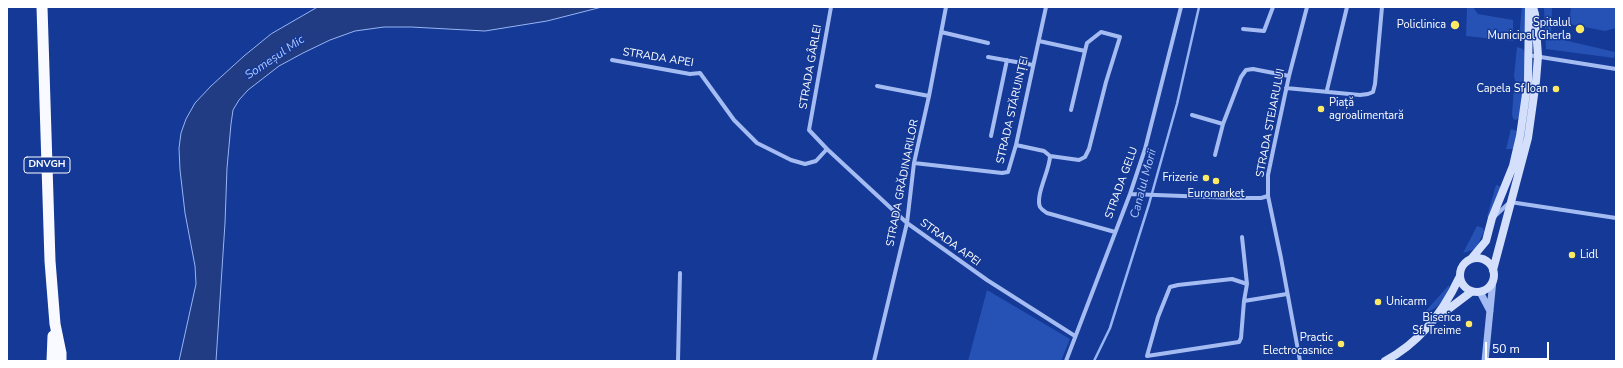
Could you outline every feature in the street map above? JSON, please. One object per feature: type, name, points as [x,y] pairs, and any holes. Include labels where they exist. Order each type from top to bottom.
[{"type":"highway","name":"DNVGH","points":[[42,7],[50,261],[55,324],[61,353],[61,361]]},
{"type":"highway","name":"DNVGH","points":[[52,361],[55,324]]},
{"type":"main road","points":[[1471,259],[1486,241],[1492,218],[1513,166],[1522,125],[1528,80],[1529,7]]},
{"type":"main road","points":[[1459,278],[1463,286],[1471,292],[1480,292],[1489,288],[1494,280],[1493,270],[1528,138],[1538,56],[1535,14],[1533,7]]},
{"type":"main road","points":[[1385,361],[1420,337],[1434,320],[1454,290],[1461,268],[1466,261],[1475,258],[1484,260],[1488,262],[1493,270]]},
{"type":"main road","points":[[1434,320],[1471,292]]},
{"type":"street","name":"STRADA GÂRLEI","points":[[809,130],[831,7]]},
{"type":"street","name":"STRADA GRĂDINARILOR","points":[[874,361],[907,223],[914,163],[929,96],[946,7]]},
{"type":"street","name":"STRADA STĂRUINȚEI","points":[[914,163],[1002,173],[1008,172],[1016,145],[1046,7]]},
{"type":"street","name":"STRADA GELU","points":[[1066,361],[1130,194],[1144,149],[1181,7]]},
{"type":"street","points":[[1243,29],[1264,31],[1273,7]]},
{"type":"street","name":"STRADA STEJARULUI","points":[[1300,361],[1268,196],[1268,175],[1286,88],[1307,7]]},
{"type":"street","points":[[1327,90],[1347,7]]},
{"type":"street","points":[[1286,88],[1327,90],[1360,95],[1373,92],[1382,7]]},
{"type":"street","points":[[941,32],[988,43]]},
{"type":"street","points":[[1016,145],[1044,151],[1050,156],[1080,160],[1085,157],[1089,149],[1106,82],[1120,37],[1101,32],[1087,43],[1071,110]]},
{"type":"street","points":[[1039,41],[1085,51]]},
{"type":"street","points":[[1528,55],[1616,69]]},
{"type":"street","points":[[988,57],[1033,65]]},
{"type":"street","name":"STRADA APEI","points":[[612,60],[690,74],[700,73],[734,120],[757,143],[791,160],[805,164],[816,161],[827,149]]},
{"type":"street","points":[[991,136],[1007,60]]},
{"type":"street","points":[[1215,155],[1223,124],[1241,77],[1246,70],[1289,76]]},
{"type":"street","points":[[877,86],[929,96]]},
{"type":"street","points":[[1192,115],[1223,124]]},
{"type":"street","name":"STRADA APEI","points":[[809,130],[827,149],[907,223],[987,280],[1075,336]]},
{"type":"street","points":[[1050,156],[1050,163],[1039,201],[1041,209],[1047,213],[1115,232]]},
{"type":"street","points":[[1130,194],[1235,198],[1261,198],[1268,196]]},
{"type":"street","points":[[1492,218],[1510,202],[1616,218]]},
{"type":"street","points":[[1242,236],[1247,284],[1241,338],[1239,342],[1148,356],[1158,317],[1170,287],[1178,284],[1232,279],[1247,284]]},
{"type":"street","points":[[678,361],[680,273]]},
{"type":"street","points":[[1485,361],[1494,280]]},
{"type":"street","points":[[1480,292],[1490,311]]},
{"type":"street","points":[[1244,301],[1287,294]]},
{"type":"shaded area","points":[[1467,7],[1473,7],[1478,14],[1513,20],[1513,41],[1466,36]]},
{"type":"shaded area","points":[[1522,7],[1525,7],[1527,39],[1523,40],[1519,37]]},
{"type":"shaded area","points":[[1544,7],[1552,7],[1551,37],[1615,52],[1614,58],[1546,49]]},
{"type":"shaded area","points":[[1571,7],[1616,7],[1616,28],[1605,31],[1569,24]]},
{"type":"shaded area","points":[[1517,47],[1523,49],[1526,56],[1525,80],[1520,82],[1515,81],[1514,76]]},
{"type":"shaded area","points":[[1514,88],[1524,90],[1521,116],[1516,120],[1513,119],[1512,114]]},
{"type":"shaded area","points":[[1511,129],[1517,131],[1513,149],[1506,149]]},
{"type":"shaded area","points":[[1496,185],[1502,187],[1493,217],[1487,217]]},
{"type":"shaded area","points":[[1477,226],[1483,228],[1484,231],[1476,249],[1463,253]]},
{"type":"shaded area","points":[[1449,285],[1445,298],[1433,309],[1425,312]]},
{"type":"shaded area","points":[[987,290],[1070,339],[1061,361],[968,361]]},
{"type":"water","name":"Someșul Mic","points":[[318,7],[602,7],[547,21],[485,31],[384,27],[355,31],[330,40],[279,66],[248,90],[233,110],[231,124],[227,168],[216,361],[179,361],[196,284],[195,266],[185,213],[180,170],[179,148],[181,133],[186,119],[195,103],[244,56],[271,34]]},
{"type":"waterway","name":"Canalul Morii","points":[[1094,361],[1110,328],[1149,204],[1177,104],[1199,7]]},
{"type":"place","name":"Policlinica","points":[[1455,25]]},
{"type":"place","name":"Spitalul Municipal Gherla","points":[[1580,29]]},
{"type":"place","name":"Capela Sf Ioan","points":[[1556,89]]},
{"type":"place","name":"Piață agroalimentară","points":[[1321,109]]},
{"type":"place","name":"Frizerie","points":[[1206,178]]},
{"type":"place","name":"Euromarket","points":[[1216,181]]},
{"type":"place","name":"Lidl","points":[[1572,255]]},
{"type":"place","name":"Unicarm","points":[[1378,302]]},
{"type":"place","name":"Biserica Sf. Treime","points":[[1469,324]]},
{"type":"place","name":"Practic Electrocasnice","points":[[1341,344]]}]
